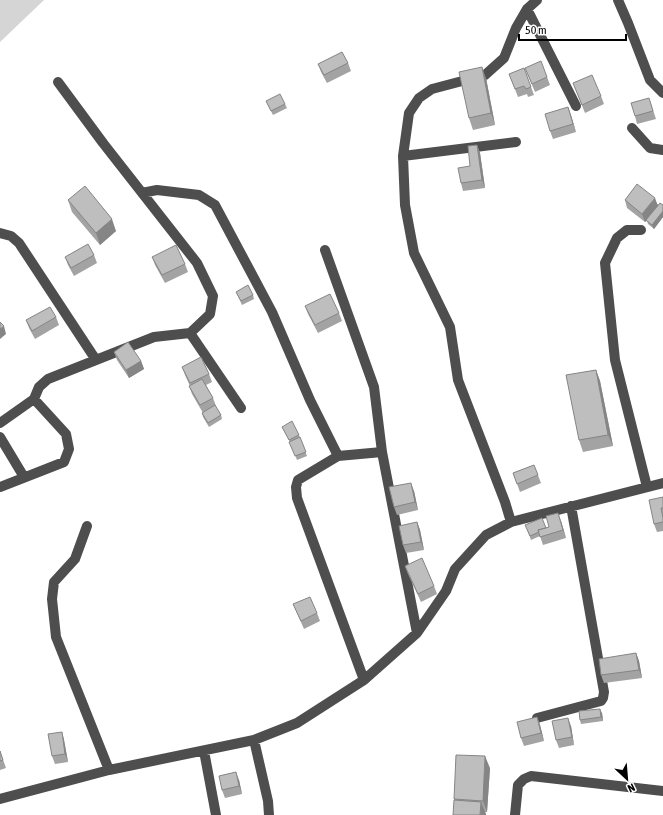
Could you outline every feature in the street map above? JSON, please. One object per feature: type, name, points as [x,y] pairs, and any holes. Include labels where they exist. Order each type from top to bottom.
[{"type":"street","points":[[510,522],[505,502],[458,380],[450,327],[414,253],[405,205],[403,156],[409,113],[419,98],[432,89],[485,75],[504,58],[516,28],[527,9],[537,0]]},
{"type":"street","points":[[618,0],[650,80],[663,93]]},
{"type":"street","points":[[527,9],[576,106]]},
{"type":"street","points":[[0,423],[34,399],[39,386],[48,379],[154,337],[190,333],[210,314],[213,296],[197,262],[103,143],[58,82]]},
{"type":"street","points":[[632,128],[650,148],[663,150]]},
{"type":"street","points":[[403,156],[516,142]]},
{"type":"street","points":[[142,193],[157,190],[199,195],[215,205],[272,312],[310,400],[338,456]]},
{"type":"street","points":[[641,230],[627,230],[617,238],[605,263],[615,360],[647,487]]},
{"type":"street","points":[[0,233],[11,236],[19,243],[96,360]]},
{"type":"street","points":[[325,250],[374,387],[382,452],[417,633]]},
{"type":"street","points":[[190,333],[241,408]]},
{"type":"street","points":[[0,487],[64,462],[69,449],[66,434],[34,399]]},
{"type":"street","points":[[0,437],[24,477]]},
{"type":"street","points":[[364,680],[297,498],[296,488],[298,480],[338,456],[382,452]]},
{"type":"street","points":[[0,798],[109,770],[254,740],[297,723],[364,680],[417,633],[446,591],[455,569],[486,535],[510,522],[663,482]]},
{"type":"street","points":[[537,718],[601,701],[604,692],[571,506]]},
{"type":"street","points":[[87,526],[75,559],[54,582],[52,599],[56,637],[109,770]]},
{"type":"street","points":[[254,740],[268,801],[269,815]]},
{"type":"street","points":[[204,751],[216,815]]},
{"type":"street","points":[[515,815],[518,785],[524,779],[531,776],[663,791]]},
{"type":"shaded area","points":[[0,0],[44,0],[0,42]]},
{"type":"building","points":[[342,52],[348,63],[324,75],[318,64]]},
{"type":"building","points":[[541,61],[547,77],[532,84],[525,68]]},
{"type":"building","points":[[482,67],[491,113],[469,118],[459,72]]},
{"type":"building","points":[[524,68],[531,87],[526,89],[524,86],[515,89],[509,74]]},
{"type":"building","points":[[592,75],[601,96],[582,105],[573,83]]},
{"type":"building","points":[[280,94],[285,104],[271,111],[266,101]]},
{"type":"building","points":[[649,98],[653,111],[635,116],[631,103]]},
{"type":"building","points":[[568,107],[573,124],[550,131],[545,114]]},
{"type":"building","points":[[477,145],[482,180],[461,183],[458,168],[470,166],[468,146]]},
{"type":"building","points":[[637,184],[655,198],[642,214],[625,200]]},
{"type":"building","points":[[85,186],[112,219],[96,233],[68,200]]},
{"type":"building","points":[[660,203],[663,205],[663,211],[652,225],[646,220]]},
{"type":"building","points":[[88,244],[94,255],[71,268],[65,257]]},
{"type":"building","points":[[176,245],[185,264],[162,275],[152,257]]},
{"type":"building","points":[[248,285],[253,295],[241,301],[236,292]]},
{"type":"building","points":[[330,294],[339,313],[315,325],[305,306]]},
{"type":"building","points":[[50,307],[56,317],[32,331],[26,320]]},
{"type":"building","points":[[0,322],[4,326],[0,329]]},
{"type":"building","points":[[128,342],[141,361],[126,370],[114,352]]},
{"type":"building","points":[[201,357],[209,374],[190,383],[182,367]]},
{"type":"building","points":[[596,370],[608,435],[579,440],[566,375]]},
{"type":"building","points":[[202,379],[213,398],[200,405],[189,386]]},
{"type":"building","points":[[215,405],[221,415],[208,423],[202,413]]},
{"type":"building","points":[[292,421],[299,435],[289,440],[282,427]]},
{"type":"building","points":[[300,437],[306,452],[295,456],[289,442]]},
{"type":"building","points":[[534,465],[538,475],[517,484],[513,473]]},
{"type":"building","points":[[411,483],[415,502],[394,507],[389,487]]},
{"type":"building","points":[[663,497],[663,508],[661,508],[663,522],[654,524],[649,500]]},
{"type":"building","points":[[558,513],[563,530],[540,537],[538,530],[549,527],[546,516]]},
{"type":"building","points":[[542,518],[546,528],[538,530],[539,532],[530,536],[525,525]]},
{"type":"building","points":[[417,522],[421,542],[403,545],[399,526]]},
{"type":"building","points":[[422,558],[434,586],[418,594],[405,566]]},
{"type":"building","points":[[310,597],[317,613],[301,621],[293,604]]},
{"type":"building","points":[[636,653],[639,670],[601,675],[599,659]]},
{"type":"building","points":[[600,709],[601,717],[580,720],[579,711]]},
{"type":"building","points":[[537,717],[541,733],[521,738],[517,722]]},
{"type":"building","points":[[568,718],[572,737],[556,740],[552,721]]},
{"type":"building","points":[[62,732],[65,754],[52,756],[48,734]]},
{"type":"building","points":[[0,751],[3,760],[0,761]]},
{"type":"building","points":[[456,755],[485,756],[483,801],[454,799]]},
{"type":"building","points":[[236,772],[239,786],[222,790],[219,776]]},
{"type":"building","points":[[454,800],[481,802],[480,815],[453,815]]}]
